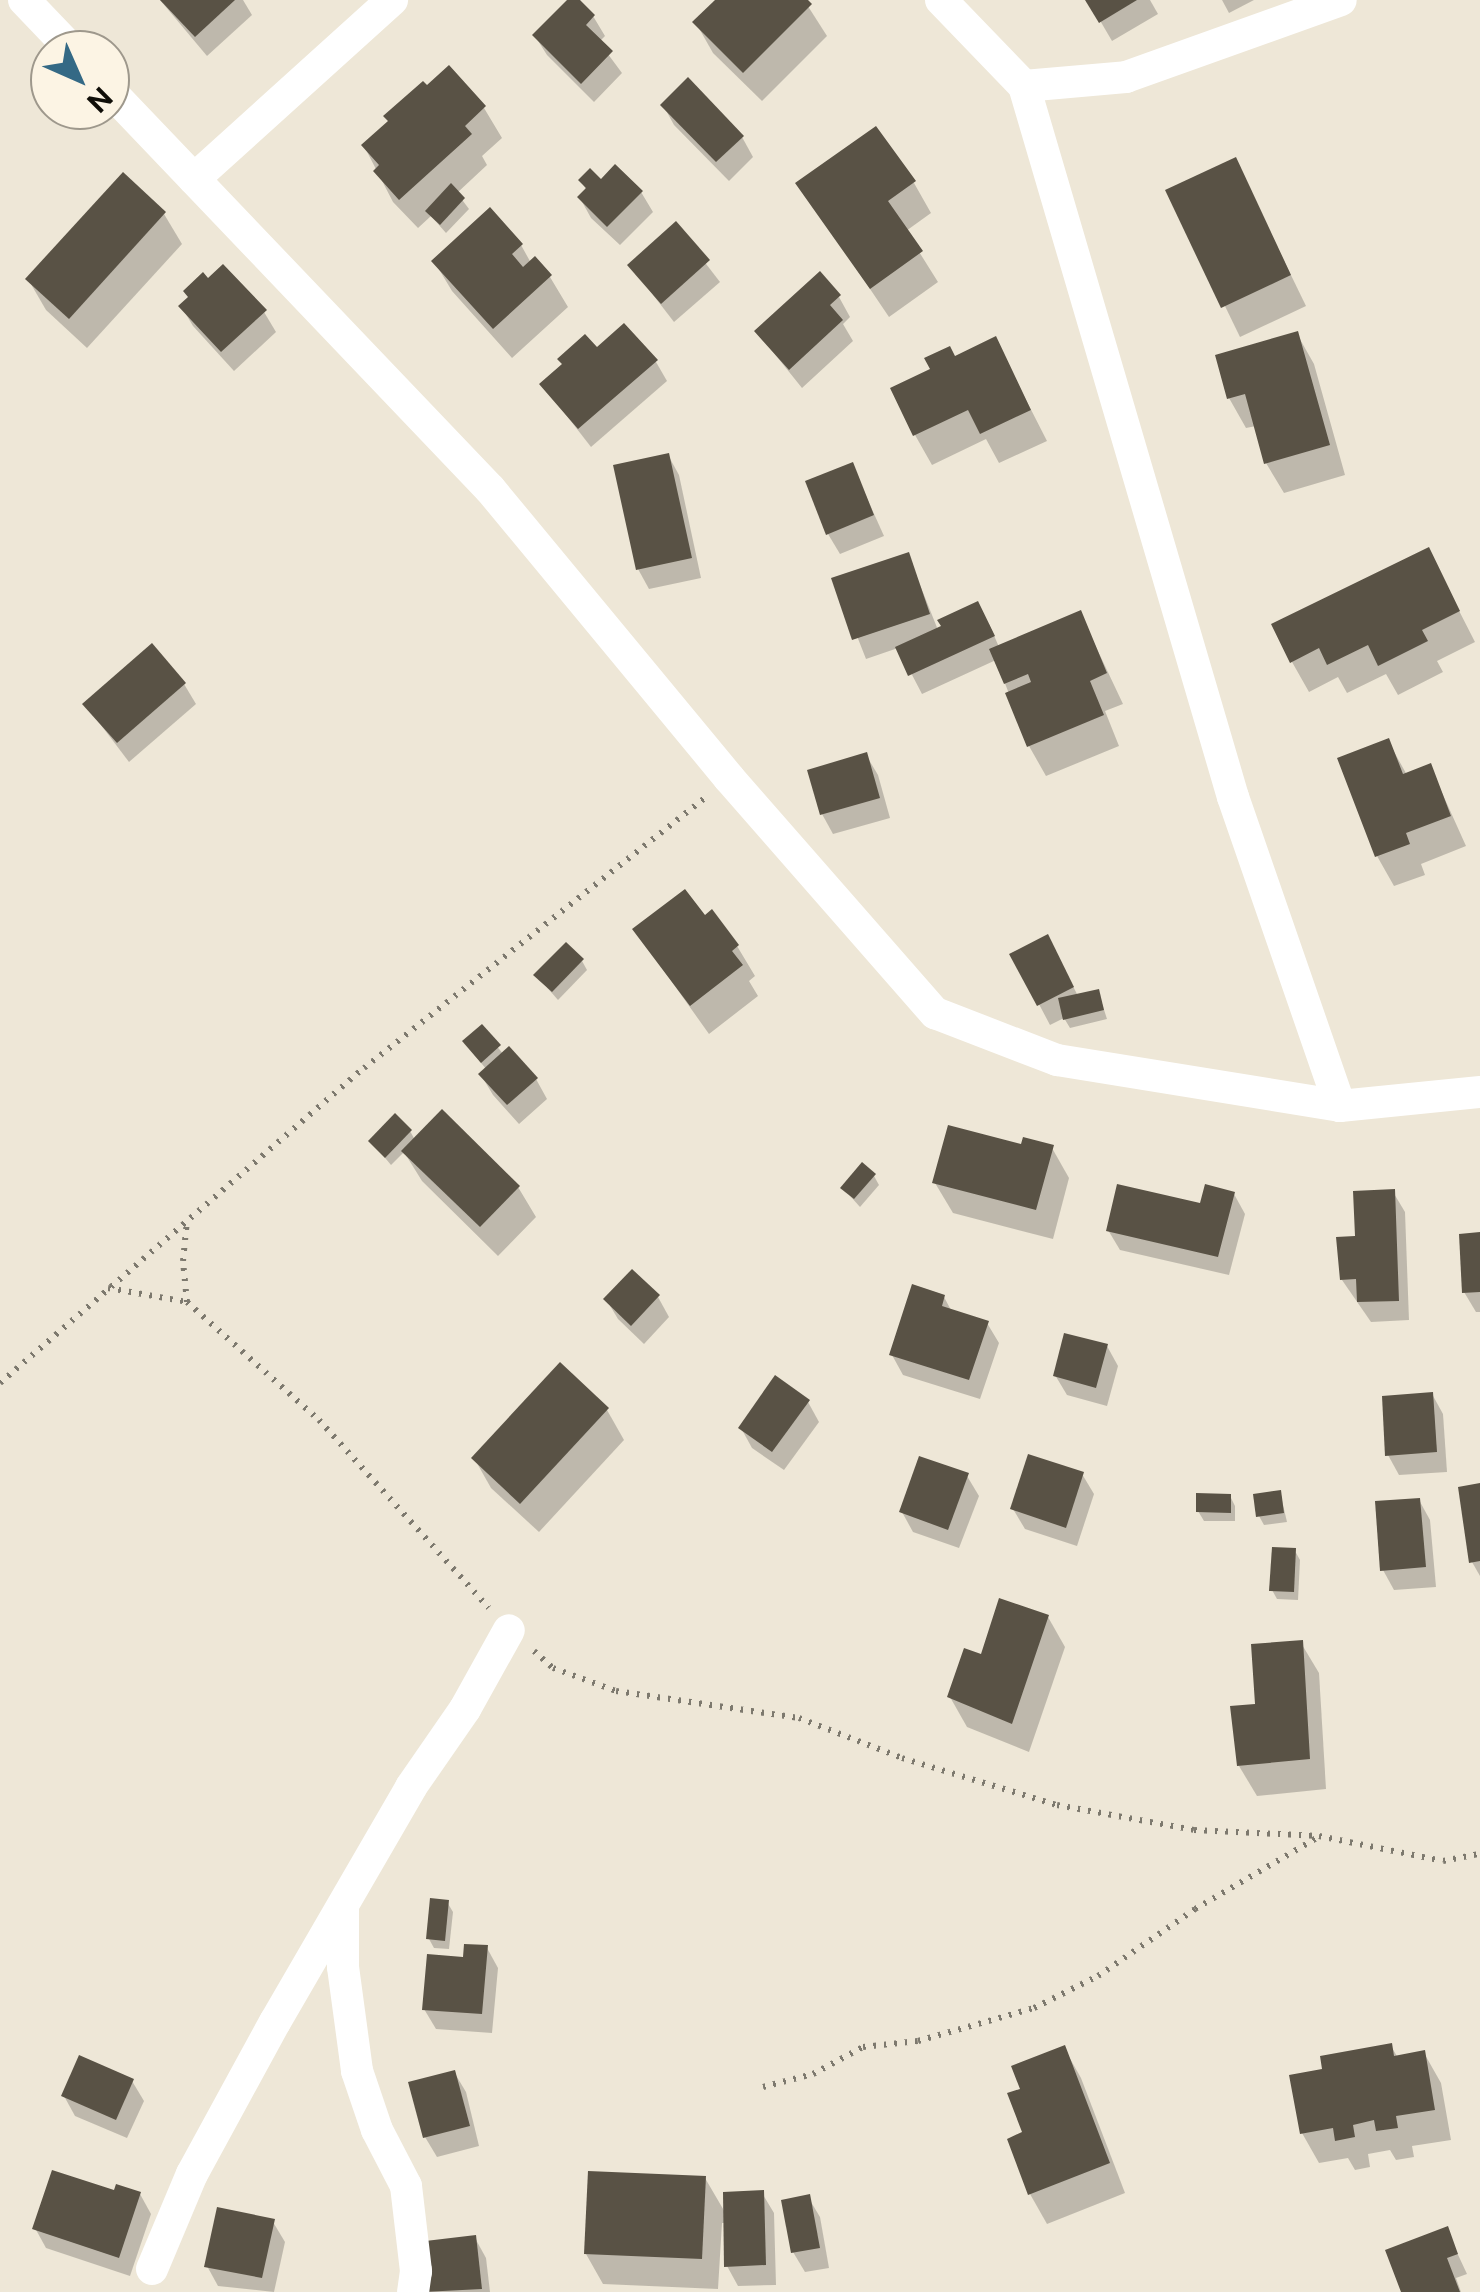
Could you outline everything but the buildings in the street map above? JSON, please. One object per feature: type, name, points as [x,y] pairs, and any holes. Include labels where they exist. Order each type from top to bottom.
[{"type":"street","points":[[24,0],[53,30]]},
{"type":"street","points":[[194,179],[392,0]]},
{"type":"street","points":[[941,0],[1024,86],[1233,797],[1340,1106]]},
{"type":"street","points":[[1024,86],[1126,78],[1341,0]]},
{"type":"street","points":[[130,111],[490,489],[729,778],[935,1013],[1057,1060],[1340,1106],[1480,1092]]},
{"type":"street","points":[[152,2269],[192,2174],[410,1787],[466,1709],[509,1630]]},
{"type":"street","points":[[343,1905],[343,1967],[357,2071],[377,2130],[406,2186],[416,2271],[413,2292]]},
{"type":"path","points":[[0,1384],[16,1366],[364,1068],[729,778]]},
{"type":"path","points":[[188,1220],[183,1262],[188,1302]]},
{"type":"path","points":[[108,1288],[188,1302],[319,1420],[509,1630],[553,1668],[616,1691],[799,1718],[902,1758],[1058,1806],[1194,1830],[1320,1836],[1442,1861],[1480,1854]]},
{"type":"path","points":[[0,1372],[16,1366]]},
{"type":"path","points":[[763,2087],[813,2074],[863,2047],[918,2041],[1034,2008],[1098,1976],[1195,1908],[1320,1836]]}]
